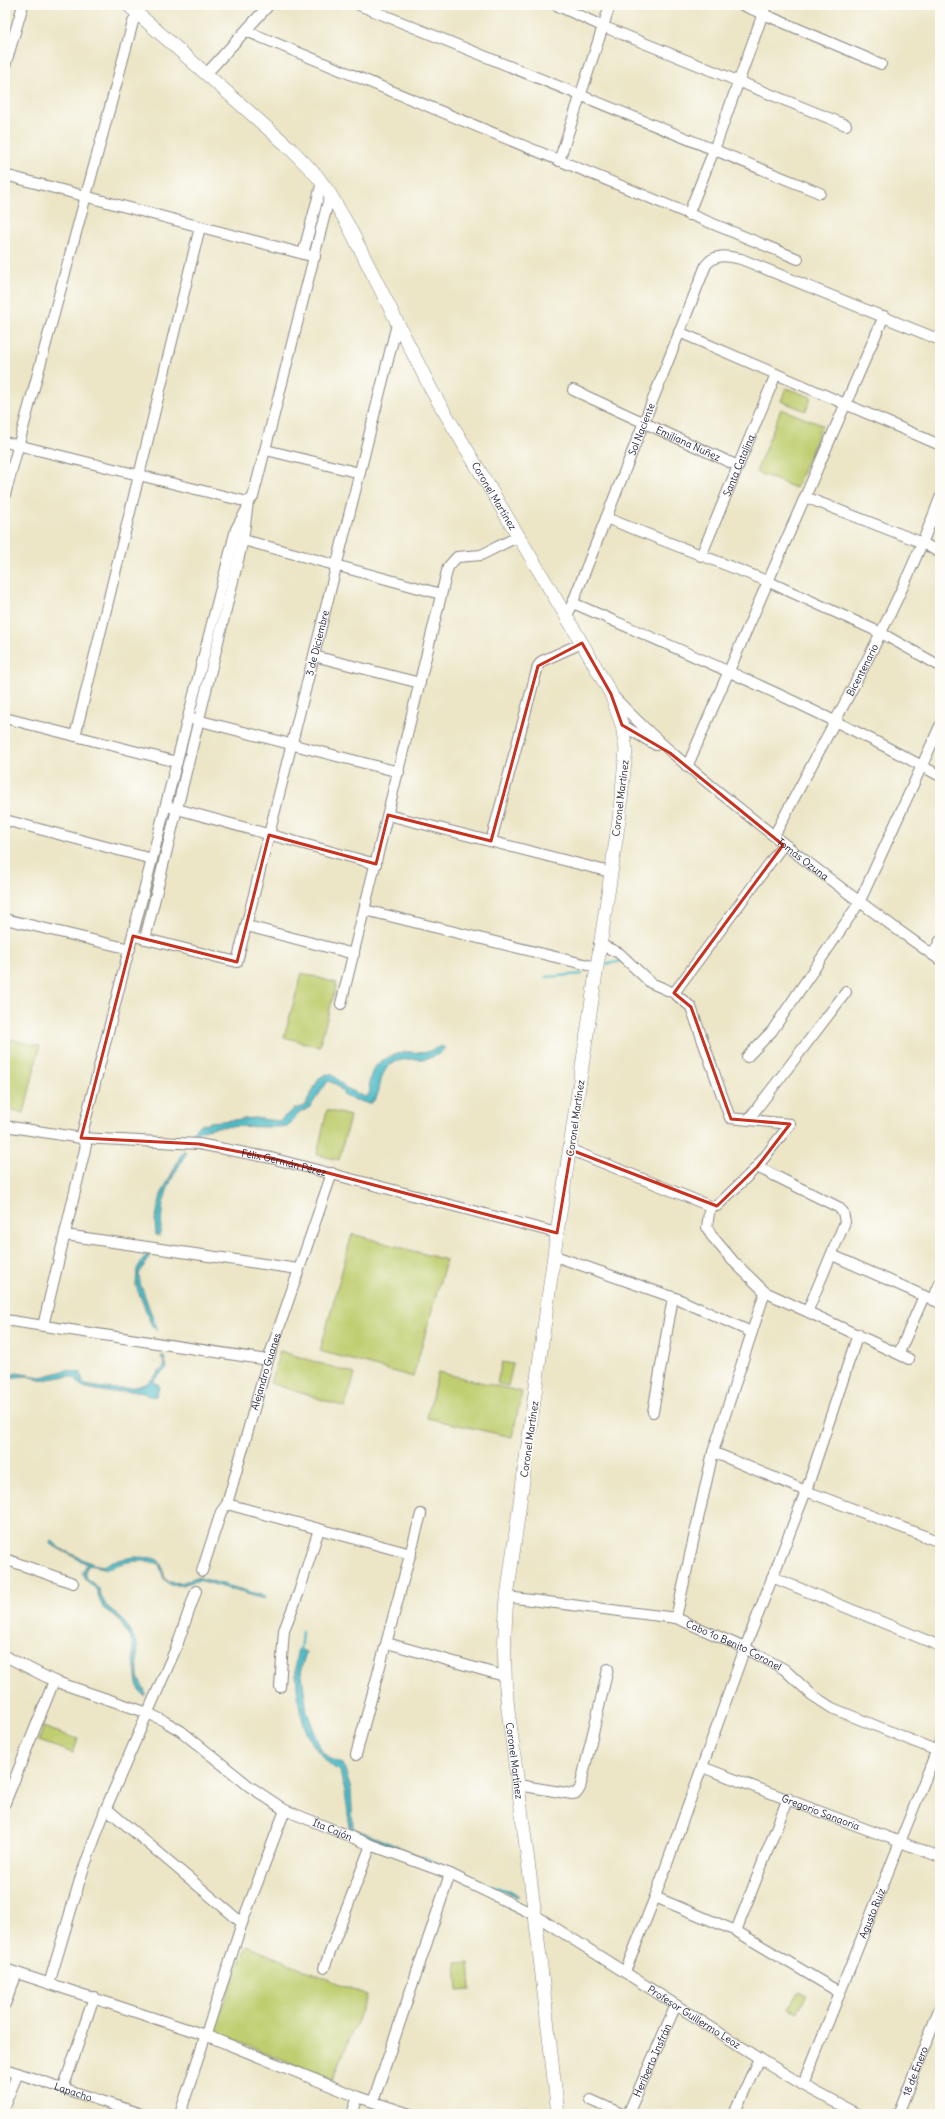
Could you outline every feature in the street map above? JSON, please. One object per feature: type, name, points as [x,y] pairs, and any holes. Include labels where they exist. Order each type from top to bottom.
[{"type":"main road","points":[[133,9],[207,73]]},
{"type":"main road","name":"Coronel Martínez","points":[[207,73],[290,148],[322,182],[330,194],[348,225],[432,391],[582,642],[611,694],[622,725],[626,750],[624,782],[599,944],[571,1150],[557,1233],[507,1597],[503,1656],[504,1676],[558,2114]]},
{"type":"street","points":[[5,66],[23,5]]},
{"type":"street","points":[[207,73],[269,5]]},
{"type":"street","points":[[359,5],[820,193]]},
{"type":"street","points":[[556,5],[602,26],[846,124]]},
{"type":"street","points":[[559,161],[579,95],[610,5]]},
{"type":"street","points":[[742,5],[764,9],[880,64]]},
{"type":"street","points":[[5,495],[133,22],[133,9]]},
{"type":"street","points":[[688,215],[714,150],[737,81],[764,9]]},
{"type":"street","points":[[246,31],[688,215],[798,258]]},
{"type":"street","points":[[5,175],[314,258]]},
{"type":"street","points":[[303,254],[322,182]]},
{"type":"street","points":[[43,1326],[86,1145],[81,1138],[188,718],[247,507],[253,497],[266,450],[330,194]]},
{"type":"street","points":[[75,736],[200,227]]},
{"type":"street","name":"Sol Naciente","points":[[567,617],[706,265],[714,258],[728,256],[741,259],[884,316]]},
{"type":"street","points":[[687,767],[884,316],[940,340]]},
{"type":"street","name":"3 de Diciembre","points":[[145,939],[237,962],[397,324]]},
{"type":"street","points":[[679,332],[940,445]]},
{"type":"street","name":"Santa Catalina","points":[[701,556],[776,374]]},
{"type":"street","name":"Emiliana Nuñez","points":[[573,390],[738,466]]},
{"type":"street","points":[[5,442],[140,475],[247,507]]},
{"type":"street","points":[[266,450],[360,473]]},
{"type":"street","points":[[805,497],[923,543],[940,553]]},
{"type":"street","name":"Bicentenario","points":[[774,836],[881,633],[923,543],[940,498]]},
{"type":"street","points":[[606,518],[767,581],[881,633],[940,666]]},
{"type":"street","points":[[341,1004],[448,567],[454,558],[481,555],[519,536]]},
{"type":"street","points":[[238,539],[441,594]]},
{"type":"street","points":[[133,936],[145,939],[198,720],[238,539]]},
{"type":"street","points":[[573,603],[728,672],[834,722],[940,776]]},
{"type":"street","points":[[491,841],[538,666],[542,661],[582,642]]},
{"type":"street","points":[[314,656],[420,683]]},
{"type":"street","name":"Tomás Ozuna","points":[[611,694],[670,753],[774,836],[783,845],[859,903],[936,957]]},
{"type":"street","points":[[5,718],[177,762]]},
{"type":"street","points":[[188,718],[399,772]]},
{"type":"street","name":"Tomás Ozuna","points":[[622,725],[670,753]]},
{"type":"street","points":[[747,1057],[772,1031],[859,903],[940,726]]},
{"type":"street","points":[[166,806],[376,864]]},
{"type":"street","points":[[388,815],[610,872]]},
{"type":"street","points":[[5,820],[152,859]]},
{"type":"street","points":[[674,993],[783,845]]},
{"type":"street","points":[[365,910],[596,967]]},
{"type":"street","points":[[5,919],[130,949]]},
{"type":"street","points":[[247,926],[354,954]]},
{"type":"street","points":[[936,957],[940,941]]},
{"type":"street","points":[[571,1150],[710,1206],[717,1206],[757,1167],[790,1124],[734,1119],[729,1115],[692,1008],[674,993],[651,983],[619,953],[599,944]]},
{"type":"street","points":[[748,1120],[846,992]]},
{"type":"street","name":"Félix Germán Pérez","points":[[5,1126],[81,1138],[199,1144],[271,1158],[332,1173],[557,1233]]},
{"type":"street","points":[[757,1167],[838,1207],[843,1212],[845,1222],[808,1310]]},
{"type":"street","name":"Alejandro Guanes","points":[[202,1571],[221,1512],[226,1504],[268,1360],[332,1173]]},
{"type":"street","points":[[710,1206],[707,1227],[711,1235],[733,1261],[765,1292],[808,1310],[909,1359]]},
{"type":"street","points":[[65,1235],[298,1269]]},
{"type":"street","points":[[555,1256],[673,1297],[752,1332]]},
{"type":"street","points":[[832,1256],[933,1299]]},
{"type":"street","points":[[899,1353],[933,1299],[940,1283]]},
{"type":"street","points":[[676,1618],[713,1452],[765,1292]]},
{"type":"street","points":[[653,1412],[673,1297]]},
{"type":"street","points":[[5,1320],[268,1360]]},
{"type":"street","points":[[625,1972],[655,1897],[745,1648],[806,1491],[858,1334]]},
{"type":"street","points":[[713,1452],[806,1491],[940,1542]]},
{"type":"street","points":[[226,1504],[410,1554]]},
{"type":"street","points":[[356,1755],[421,1514]]},
{"type":"street","points":[[280,1686],[284,1630],[299,1592],[319,1529]]},
{"type":"street","points":[[5,1559],[73,1583]]},
{"type":"street","points":[[772,1577],[940,1646]]},
{"type":"street","points":[[49,1984],[82,1873],[106,1808],[176,1648],[196,1590]]},
{"type":"street","name":"Cabo 1o Benito Coronel","points":[[507,1597],[676,1618],[745,1648],[784,1670],[812,1695],[832,1708],[939,1748]]},
{"type":"street","points":[[386,1643],[504,1676]]},
{"type":"street","name":"Ita Cajón","points":[[5,1656],[54,1681],[148,1712],[181,1732],[249,1786],[285,1810],[371,1845],[450,1874],[534,1912]]},
{"type":"street","points":[[518,1784],[572,1794],[577,1793],[580,1788],[608,1670]]},
{"type":"street","points":[[5,1803],[54,1681]]},
{"type":"street","name":"Agusto Ruíz","points":[[803,2085],[899,1842],[939,1748]]},
{"type":"street","name":"Gregorio Sanaoria","points":[[702,1767],[788,1798],[940,1857]]},
{"type":"street","points":[[736,1931],[788,1798]]},
{"type":"street","points":[[106,1808],[242,1923]]},
{"type":"street","points":[[180,2114],[242,1923],[285,1810]]},
{"type":"street","points":[[324,1968],[371,1845]]},
{"type":"street","points":[[373,2102],[450,1874]]},
{"type":"street","points":[[655,1897],[736,1931],[840,1992]]},
{"type":"street","name":"Profesor Guillermo Leoz","points":[[534,1912],[759,2058],[803,2085],[857,2114]]},
{"type":"street","points":[[5,1969],[205,2035],[358,2097],[410,2114]]},
{"type":"street","points":[[5,2004],[17,1973]]},
{"type":"street","points":[[63,2089],[94,1998]]},
{"type":"street","name":"Heriberto Insfrán","points":[[628,2114],[676,2005]]},
{"type":"street","name":"18 de Enero","points":[[898,2114],[940,2007]]},
{"type":"street","points":[[734,2114],[759,2058]]},
{"type":"street","name":"Lapacho","points":[[5,2069],[141,2114]]},
{"type":"street","points":[[5,2104],[18,2073]]},
{"type":"street","points":[[352,2114],[358,2097]]},
{"type":"street","points":[[591,2100],[622,2114]]},
{"type":"highlighted area","points":[[582,643],[611,694],[622,725],[670,753],[783,845],[674,993],[691,1007],[731,1119],[790,1124],[757,1167],[717,1206],[571,1150],[557,1233],[271,1158],[199,1144],[81,1138],[133,936],[237,962],[269,835],[376,864],[388,815],[491,841],[538,666]]},
{"type":"green space","points":[[786,388],[811,397],[806,411],[781,401]]},
{"type":"green space","points":[[781,409],[822,425],[796,488],[756,472]]},
{"type":"green space","points":[[168,816],[171,817],[143,930],[140,927]]},
{"type":"green space","points":[[302,973],[337,983],[319,1047],[284,1037]]},
{"type":"green space","points":[[5,1038],[40,1046],[24,1113],[5,1108]]},
{"type":"green space","points":[[327,1110],[350,1116],[339,1160],[317,1155]]},
{"type":"green space","points":[[352,1234],[446,1260],[413,1377],[320,1351]]},
{"type":"green space","points":[[280,1351],[355,1374],[345,1407],[270,1383]]},
{"type":"green space","points":[[502,1362],[513,1364],[508,1386],[497,1383]]},
{"type":"green space","points":[[438,1372],[522,1392],[512,1437],[427,1418]]},
{"type":"green space","points":[[43,1727],[78,1739],[73,1753],[39,1741]]},
{"type":"green space","points":[[247,1946],[367,1995],[333,2080],[212,2031]]},
{"type":"green space","points":[[469,1962],[471,1990],[458,1991],[456,1963]]},
{"type":"green space","points":[[798,1991],[807,1995],[798,2013],[789,2009]]},
{"type":"water","points":[[441,1046],[445,1048],[432,1057],[397,1061],[390,1065],[383,1074],[377,1096],[370,1104],[346,1097],[336,1084],[328,1081],[310,1107],[298,1114],[288,1126],[239,1126],[212,1128],[202,1130],[194,1135],[191,1134],[199,1125],[211,1122],[254,1118],[279,1121],[294,1109],[305,1106],[319,1078],[327,1074],[333,1075],[346,1088],[365,1097],[370,1093],[369,1084],[373,1070],[383,1060],[405,1052],[424,1053]]},
{"type":"water","points":[[183,1151],[187,1152],[172,1179],[163,1202],[159,1236],[156,1235],[155,1221],[161,1195]]},
{"type":"water","points":[[146,1255],[150,1255],[139,1274],[140,1283],[158,1332],[152,1326],[136,1286],[137,1269]]},
{"type":"water","points":[[161,1356],[164,1356],[167,1368],[153,1381],[158,1384],[159,1388],[156,1396],[150,1396],[141,1391],[108,1392],[86,1388],[79,1384],[76,1378],[67,1376],[43,1380],[27,1376],[5,1378],[5,1376],[17,1373],[41,1377],[67,1370],[81,1373],[83,1382],[86,1385],[100,1388],[130,1388],[147,1383],[163,1368],[165,1365]]},
{"type":"water","points":[[51,1539],[59,1548],[93,1564],[103,1566],[113,1561],[133,1557],[152,1558],[158,1560],[161,1564],[165,1578],[169,1582],[181,1583],[197,1577],[265,1596],[264,1599],[199,1580],[182,1585],[171,1585],[164,1579],[159,1564],[153,1562],[126,1562],[108,1569],[89,1565],[85,1571],[86,1577],[98,1588],[106,1606],[122,1618],[137,1644],[138,1677],[146,1694],[145,1696],[142,1694],[137,1684],[132,1642],[119,1619],[103,1608],[96,1589],[85,1579],[82,1573],[87,1564],[50,1544]]},
{"type":"water","points":[[298,1649],[306,1652],[301,1669],[307,1712],[321,1750],[329,1758],[342,1764],[345,1770],[351,1790],[353,1828],[500,1889],[510,1890],[518,1895],[518,1897],[350,1829],[345,1791],[340,1772],[329,1764],[321,1755],[308,1735],[304,1723],[298,1699],[296,1677]]},
{"type":"waterway","points":[[607,964],[621,961]]},
{"type":"waterway","points":[[546,977],[582,974]]},
{"type":"waterway","points":[[300,1652],[302,1631]]},
{"type":"waterway","points":[[424,1859],[436,1864]]},
{"type":"waterway","points":[[462,1875],[488,1885]]},
{"type":"waterway","points":[[492,1886],[509,1891]]}]
